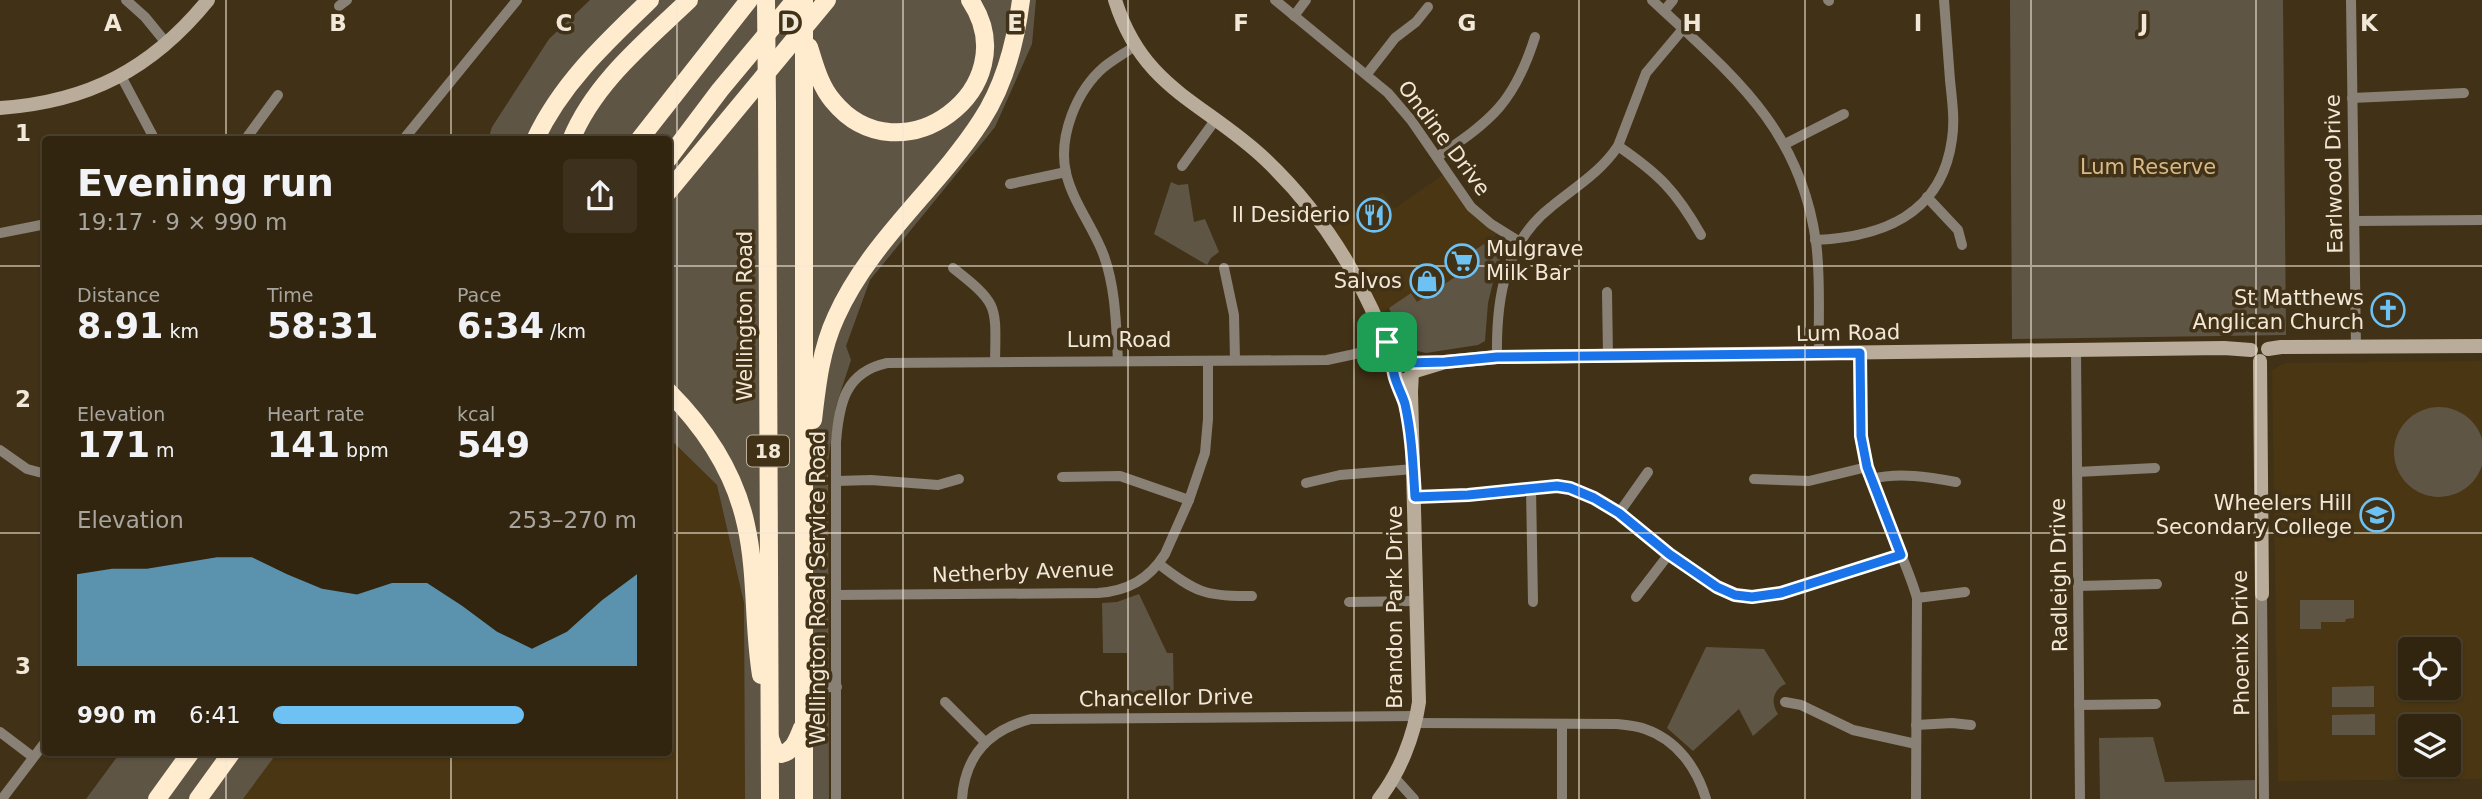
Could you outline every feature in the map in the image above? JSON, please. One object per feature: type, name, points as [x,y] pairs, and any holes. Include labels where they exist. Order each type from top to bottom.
[{"type":"highway","points":[[537,136],[559,97],[590,58],[650,0]]},
{"type":"highway","points":[[572,136],[603,86],[689,0]]},
{"type":"highway","points":[[642,136],[749,0]]},
{"type":"highway","name":"Wellington Road","points":[[766,0],[770,799]]},
{"type":"highway","points":[[672,154],[720,90],[796,0]]},
{"type":"highway","name":"18","points":[[804,0],[807,55],[803,560],[805,794]]},
{"type":"highway","points":[[672,187],[827,0]]},
{"type":"highway","points":[[807,55],[832,100],[865,126],[885,131],[908,132],[929,127],[956,111],[978,82],[983,63],[983,35],[976,9],[970,0]]},
{"type":"highway","points":[[803,560],[816,392],[822,355],[835,318],[876,249],[923,196],[983,119],[1000,85],[1021,0]]},
{"type":"highway","points":[[672,395],[690,412],[710,440],[736,494],[746,525],[753,581],[757,652],[774,749],[781,754],[785,753],[796,743],[803,725]]},
{"type":"highway","points":[[157,799],[188,756]]},
{"type":"highway","points":[[198,799],[229,756]]},
{"type":"street","points":[[126,0],[145,17],[167,44]]},
{"type":"street","points":[[0,108],[77,96],[121,76],[167,44],[208,0]]},
{"type":"street","points":[[405,136],[517,0]]},
{"type":"street","points":[[1115,0],[1135,46],[1168,85],[1264,158],[1313,211],[1355,275],[1387,342],[1404,370]]},
{"type":"street","name":"Ondine Drive","points":[[1275,0],[1367,74],[1405,111],[1477,213],[1520,242]]},
{"type":"street","points":[[1294,16],[1306,0]]},
{"type":"street","points":[[1652,0],[1744,87],[1764,111],[1785,144],[1804,189],[1815,240],[1819,354]]},
{"type":"street","points":[[1664,11],[1673,0]]},
{"type":"street","points":[[1815,240],[1842,239],[1876,232],[1903,219],[1927,197],[1939,181],[1952,140],[1944,0]]},
{"type":"street","name":"Earlwood Drive","points":[[2351,0],[2356,347]]},
{"type":"street","points":[[1367,74],[1395,38],[1421,18],[1428,7]]},
{"type":"street","points":[[1497,357],[1499,300],[1507,270],[1520,242],[1549,208],[1591,177],[1618,146],[1646,73],[1683,29]]},
{"type":"street","points":[[1437,157],[1483,125],[1503,105],[1520,78],[1535,37]]},
{"type":"street","points":[[1118,361],[1115,304],[1107,267],[1097,238],[1077,201],[1066,172],[1068,129],[1080,97],[1104,67],[1135,46]]},
{"type":"street","points":[[121,76],[153,136]]},
{"type":"street","points":[[2352,98],[2464,93]]},
{"type":"street","points":[[248,136],[278,95]]},
{"type":"street","points":[[1785,144],[1844,114]]},
{"type":"street","points":[[1182,166],[1216,119]]},
{"type":"street","points":[[1618,146],[1653,170],[1671,187],[1701,235]]},
{"type":"street","points":[[1010,184],[1066,172]]},
{"type":"street","points":[[1927,197],[1958,230],[1962,245]]},
{"type":"street","points":[[2355,221],[2482,220]]},
{"type":"street","points":[[0,233],[42,225]]},
{"type":"street","points":[[953,268],[978,288],[992,306],[995,322],[995,362]]},
{"type":"street","points":[[1224,268],[1233,304],[1235,360]]},
{"type":"street","points":[[1607,292],[1608,356]]},
{"type":"street","name":"Lum Road","points":[[853,380],[869,369],[887,363],[1336,359],[1387,342]]},
{"type":"street","name":"Lum Road","points":[[1404,370],[1445,362],[1497,357],[2224,348],[2260,353],[2281,346],[2482,346]]},
{"type":"street","name":"Radleigh Drive","points":[[2076,351],[2080,799]]},
{"type":"street","points":[[1860,353],[1861,436],[1867,467],[1917,598],[1916,799]]},
{"type":"street","name":"Phoenix Drive","points":[[2260,353],[2264,799]]},
{"type":"street","name":"Netherby Avenue","points":[[836,595],[1111,592],[1140,581],[1159,564],[1202,465],[1207,437],[1208,361]]},
{"type":"street","name":"Brandon Park Drive","points":[[1379,799],[1395,778],[1416,719],[1420,685],[1414,469],[1404,370]]},
{"type":"street","name":"Wellington Road Service Road","points":[[836,799],[836,481],[839,413],[853,380]]},
{"type":"street","points":[[0,452],[27,469],[42,473]]},
{"type":"street","points":[[1754,479],[1809,481],[1867,467]]},
{"type":"street","points":[[2077,472],[2155,468]]},
{"type":"street","points":[[1306,483],[1340,475],[1414,469]]},
{"type":"street","points":[[1619,513],[1648,472]]},
{"type":"street","points":[[1062,477],[1120,476],[1189,499]]},
{"type":"street","points":[[1872,480],[1898,476],[1933,477],[1956,482]]},
{"type":"street","points":[[836,481],[871,480],[938,485],[959,479]]},
{"type":"street","points":[[1415,497],[1557,486],[1570,488],[1619,513],[1669,554],[1717,587],[1735,595],[1752,597],[1794,590],[1901,555]]},
{"type":"street","points":[[1531,488],[1532,602]]},
{"type":"street","points":[[1636,597],[1669,554]]},
{"type":"street","points":[[1159,564],[1188,585],[1208,594],[1252,596]]},
{"type":"street","points":[[2078,586],[2157,584]]},
{"type":"street","points":[[1917,598],[1965,592]]},
{"type":"street","points":[[1349,602],[1418,601]]},
{"type":"street","points":[[803,688],[837,687]]},
{"type":"street","points":[[945,702],[984,741],[965,780],[962,799]]},
{"type":"street","points":[[1786,702],[1801,705],[1853,730],[1916,744]]},
{"type":"street","points":[[2079,705],[2156,704]]},
{"type":"street","name":"Chancellor Drive","points":[[984,741],[1015,723],[1031,719],[1416,719],[1617,724],[1646,729],[1675,746],[1691,764],[1703,786],[1706,799]]},
{"type":"street","points":[[1562,724],[1562,799]]},
{"type":"street","points":[[1916,725],[1972,725]]},
{"type":"street","points":[[0,732],[33,757]]},
{"type":"street","points":[[2,799],[42,746]]},
{"type":"street","points":[[1395,778],[1414,799]]},
{"type":"shaded area","points":[[1445,173],[1498,231],[1493,238],[1470,254],[1476,264],[1417,303],[1411,294],[1378,315],[1330,230],[1383,193],[1394,209]]},
{"type":"shaded area","name":"Wheelers Hill Secondary College","points":[[2482,361],[2482,779],[2278,781],[2272,370],[2285,363]]},
{"type":"shaded area","points":[[672,441],[717,485],[744,604],[745,799],[243,799],[275,756],[672,756]]},
{"type":"green space","points":[[590,0],[1036,0],[1032,44],[995,127],[870,280],[846,346],[851,360],[836,406],[828,462],[829,799],[745,799],[744,603],[717,485],[672,441],[672,136],[489,136],[492,127],[549,39]]},
{"type":"green space","name":"Lum Reserve","points":[[2010,0],[2283,0],[2286,335],[2012,339]]},
{"type":"green space","points":[[1171,182],[1178,185],[1188,184],[1194,222],[1205,219],[1219,252],[1207,265],[1154,234]]},
{"type":"green space","points":[[1493,238],[1502,244],[1504,251],[1488,303],[1485,341],[1478,345],[1426,353],[1405,348],[1389,308],[1411,293],[1417,302],[1475,264],[1469,254]]},
{"type":"green space","points":[[2439,407],[2456,410],[2471,420],[2481,435],[2481,469],[2471,484],[2456,494],[2439,497],[2422,494],[2407,484],[2397,469],[2394,452],[2397,435],[2407,420],[2422,410]]},
{"type":"green space","points":[[1139,594],[1167,653],[1173,653],[1174,707],[1127,707],[1127,653],[1103,653],[1102,603],[1117,602]]},
{"type":"green space","points":[[2300,600],[2354,600],[2354,618],[2346,619],[2345,622],[2321,622],[2321,629],[2300,629]]},
{"type":"green space","points":[[1706,647],[1764,649],[1786,684],[1778,689],[1774,696],[1778,714],[1753,736],[1739,709],[1693,751],[1667,728]]},
{"type":"green space","points":[[2374,686],[2374,707],[2332,707],[2332,687]]},
{"type":"green space","points":[[2375,714],[2375,735],[2332,735],[2332,715]]},
{"type":"green space","points":[[2153,737],[2165,782],[2255,780],[2255,799],[2100,799],[2099,738]]},
{"type":"green space","points":[[118,756],[275,756],[243,799],[86,799]]},
{"type":"place","name":"Il Desiderio","points":[[1374,215]]},
{"type":"place","name":"Mulgrave Milk Bar","points":[[1462,261]]},
{"type":"place","name":"Salvos","points":[[1427,281]]},
{"type":"place","name":"St Matthews Anglican Church","points":[[2388,310]]},
{"type":"place","name":"Wheelers Hill Secondary College","points":[[2377,515]]},
{"type":"route","points":[[1387,342],[1403,362],[1407,363],[1497,357],[1860,353],[1861,436],[1867,467],[1901,555],[1794,590],[1767,596],[1735,595],[1717,587],[1669,554],[1619,513],[1570,488],[1557,486],[1415,497],[1412,447],[1405,404],[1387,342]]}]
